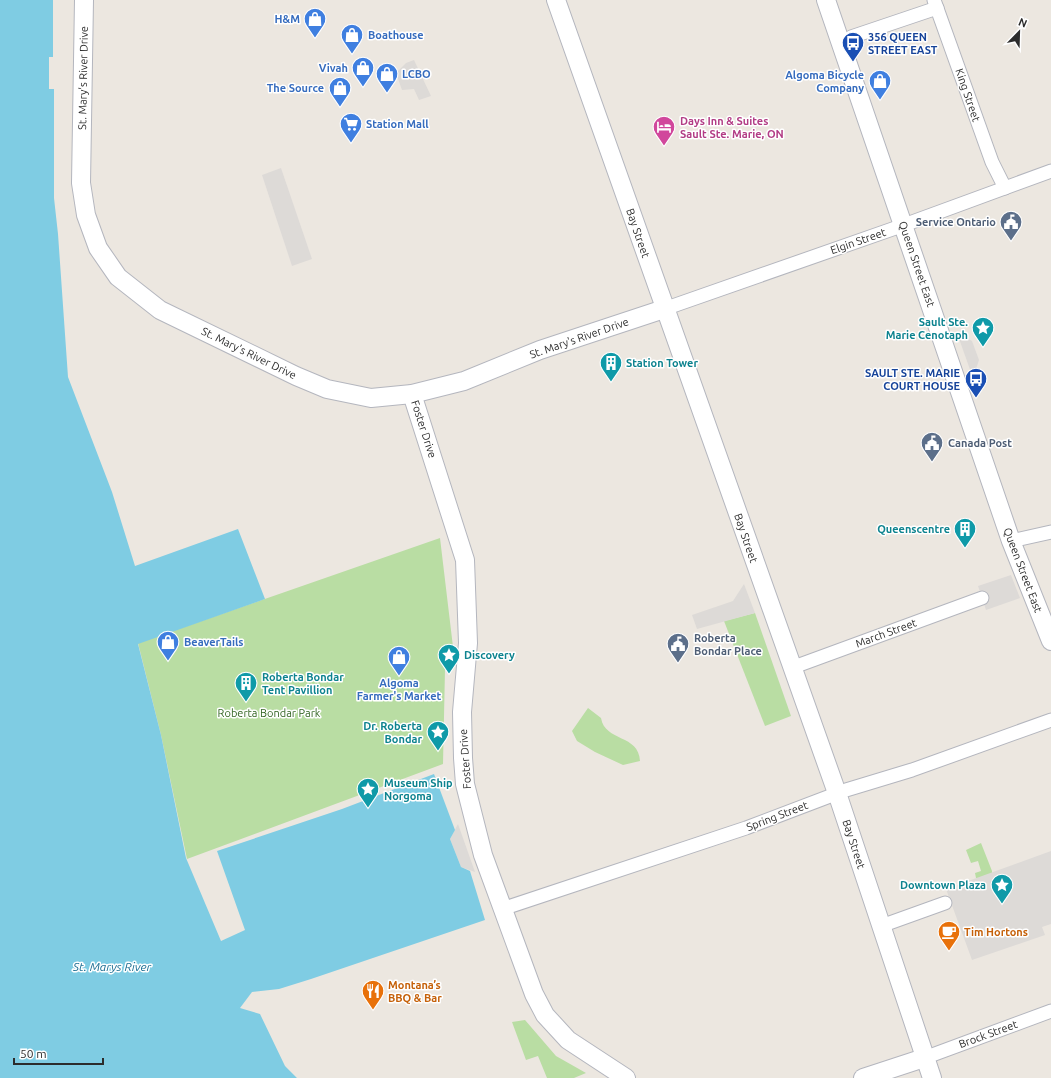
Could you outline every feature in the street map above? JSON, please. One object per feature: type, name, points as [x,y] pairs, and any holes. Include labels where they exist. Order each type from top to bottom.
[{"type":"main road","name":"St. Mary's River Drive","points":[[84,0],[82,183],[86,215],[98,248],[118,277],[160,310],[253,356],[327,389],[371,398],[412,394],[464,381],[540,350],[664,309]]},
{"type":"main road","name":"Bay Street","points":[[556,0],[791,668],[837,793],[924,1058],[932,1078]]},
{"type":"main road","name":"Queen Street East","points":[[826,0],[1011,541],[1051,640]]},
{"type":"main road","name":"Foster Drive","points":[[412,394],[465,560],[468,642],[462,712],[463,758],[465,784],[483,855],[534,994],[545,1015],[568,1040],[626,1078]]},
{"type":"main road","points":[[863,1078],[924,1058]]},
{"type":"street","points":[[851,37],[936,4]]},
{"type":"street","name":"King Street","points":[[936,4],[992,162],[1005,188]]},
{"type":"street","name":"Elgin Street","points":[[664,309],[904,225],[1051,171]]},
{"type":"street","points":[[1011,541],[1051,532]]},
{"type":"street","name":"March Street","points":[[791,668],[982,598]]},
{"type":"street","name":"Spring Street","points":[[502,909],[746,828],[837,793],[912,770],[1051,720]]},
{"type":"street","points":[[881,926],[945,903]]},
{"type":"street","name":"Brock Street","points":[[924,1058],[1051,1011]]},
{"type":"green space","name":"Roberta Bondar Park","points":[[440,538],[453,647],[445,669],[443,764],[187,859],[161,735],[138,643]]},
{"type":"green space","points":[[755,613],[791,716],[765,726],[724,621]]},
{"type":"green space","points":[[588,708],[601,718],[604,726],[609,731],[634,746],[638,752],[640,761],[623,765],[595,752],[577,741],[572,731]]},
{"type":"green space","points":[[981,843],[992,871],[992,878],[976,878],[975,873],[981,871],[978,861],[971,863],[966,850]]},
{"type":"green space","points":[[525,1020],[556,1056],[586,1073],[574,1078],[547,1078],[538,1056],[526,1060],[512,1022]]},
{"type":"shaded area","points":[[414,60],[431,96],[419,100],[414,89],[402,90],[396,73],[406,63]]},
{"type":"shaded area","points":[[281,168],[312,259],[292,266],[262,175]]},
{"type":"shaded area","points":[[957,333],[972,341],[979,360],[973,378]]},
{"type":"shaded area","points":[[1011,575],[1020,598],[986,610],[978,586]]},
{"type":"shaded area","points":[[744,584],[755,613],[697,629],[692,615],[733,601]]},
{"type":"shaded area","points":[[458,824],[475,872],[461,867],[450,839]]},
{"type":"shaded area","name":"Downtown Plaza","points":[[1051,851],[1051,924],[1042,927],[1045,935],[972,960],[946,889]]},
{"type":"water","name":"St. Marys River","points":[[0,0],[53,0],[53,57],[49,57],[49,89],[54,89],[54,198],[68,377],[112,492],[135,566],[238,529],[265,599],[138,644],[161,735],[186,858],[221,941],[245,930],[217,851],[342,809],[434,774],[455,830],[450,839],[461,867],[470,871],[485,920],[279,989],[252,992],[240,1008],[260,1014],[285,1066],[297,1078],[0,1078]]},
{"type":"place","name":"H&M","points":[[315,38]]},
{"type":"place","name":"Boathouse","points":[[352,54]]},
{"type":"place","name":"356 QUEEN STREET EAST","points":[[853,62]]},
{"type":"place","name":"Vivah","points":[[363,88]]},
{"type":"place","name":"LCBO","points":[[387,94]]},
{"type":"place","name":"Algoma Bicycle Company","points":[[880,100]]},
{"type":"place","name":"The Source","points":[[340,108]]},
{"type":"place","name":"Station Mall","points":[[351,144]]},
{"type":"place","name":"Days Inn & Suites Sault Ste. Marie, ON","points":[[664,146]]},
{"type":"place","name":"Service Ontario","points":[[1011,242]]},
{"type":"place","name":"Sault Ste. Marie Cenotaph","points":[[983,348]]},
{"type":"place","name":"Station Tower","points":[[611,382]]},
{"type":"place","name":"SAULT STE. MARIE COURT HOUSE","points":[[976,398]]},
{"type":"place","name":"Canada Post","points":[[932,462]]},
{"type":"place","name":"Queenscentre","points":[[965,548]]},
{"type":"place","name":"BeaverTails","points":[[168,662]]},
{"type":"place","name":"Roberta Bondar Place","points":[[678,664]]},
{"type":"place","name":"Discovery","points":[[449,674]]},
{"type":"place","name":"Algoma Farmer's Market","points":[[399,676]]},
{"type":"place","name":"Roberta Bondar Tent Pavillion","points":[[246,702]]},
{"type":"place","name":"Dr. Roberta Bondar","points":[[438,752]]},
{"type":"place","name":"Museum Ship Norgoma","points":[[368,808]]},
{"type":"place","name":"Downtown Plaza","points":[[1002,904]]},
{"type":"place","name":"Tim Hortons","points":[[949,952]]},
{"type":"place","name":"Montana’s BBQ & Bar","points":[[373,1010]]}]
